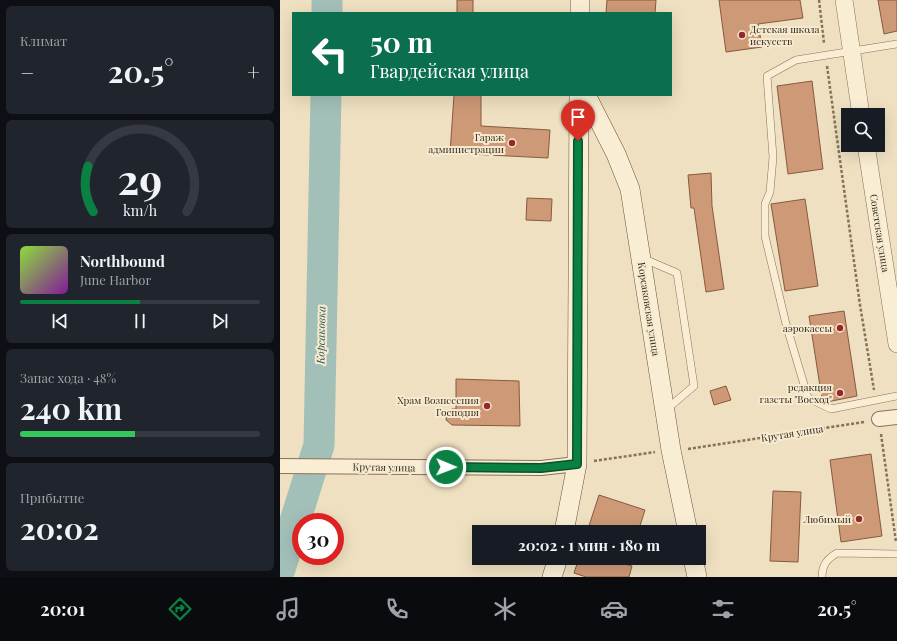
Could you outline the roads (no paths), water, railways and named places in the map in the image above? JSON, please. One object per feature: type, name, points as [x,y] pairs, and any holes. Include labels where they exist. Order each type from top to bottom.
[{"type":"main road","points":[[580,0],[580,12]]},
{"type":"main road","points":[[565,525],[577,464],[579,96]]},
{"type":"main road","name":"Корсаковская улица","points":[[587,96],[616,154],[630,189],[665,410],[687,525]]},
{"type":"main road","points":[[552,577],[556,565]]},
{"type":"main road","points":[[694,565],[697,577]]},
{"type":"street","points":[[844,0],[860,108]]},
{"type":"street","name":"Советская улица","points":[[867,152],[897,344]]},
{"type":"street","points":[[879,419],[897,417]]},
{"type":"street","name":"Крутая улица","points":[[287,466],[541,468],[577,464]]},
{"type":"lane","points":[[897,44],[796,60],[767,76],[773,157],[770,192],[765,204],[765,236],[786,324],[808,398],[831,409],[897,396]]},
{"type":"lane","points":[[641,257],[677,273],[694,386],[665,410]]},
{"type":"lane","points":[[822,577],[822,570],[828,558],[837,553],[897,554]]},
{"type":"waterway","name":"Корсаковка","points":[[327,0],[327,12]]},
{"type":"waterway","name":"Корсаковка","points":[[280,569],[319,445],[326,96]]},
{"type":"place","name":"Детская школа искусств","points":[[742,35]]},
{"type":"place","name":"Гараж администрации","points":[[512,143]]},
{"type":"place","name":"аэрокассы","points":[[840,328]]},
{"type":"place","name":"редакция газеты \"Восход\"","points":[[840,393]]},
{"type":"place","name":"Храм Вознесения Господня","points":[[487,406]]},
{"type":"place","name":"Любимый","points":[[859,519]]}]
